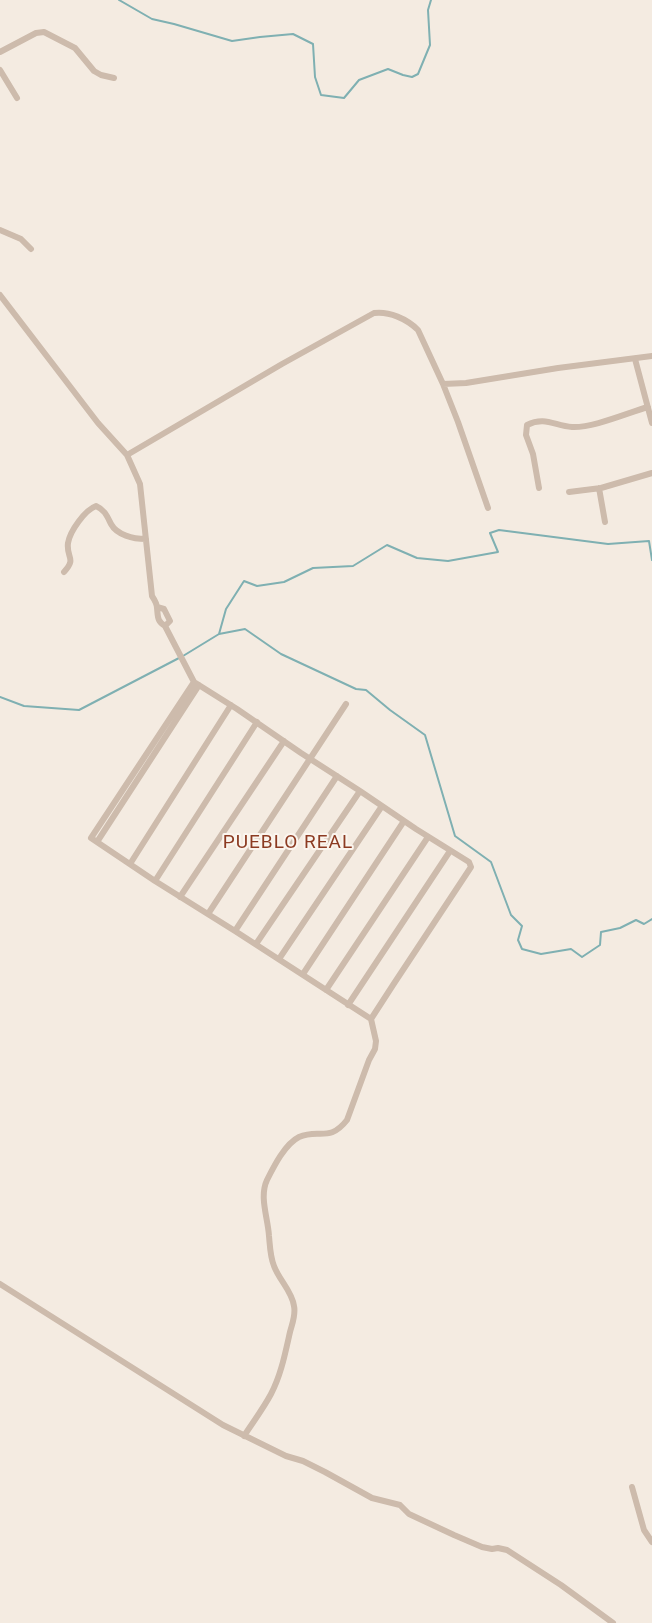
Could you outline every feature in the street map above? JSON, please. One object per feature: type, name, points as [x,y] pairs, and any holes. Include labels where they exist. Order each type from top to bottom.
[{"type":"street","points":[[0,52],[36,33],[44,32],[75,48],[94,71],[114,78]]},
{"type":"street","points":[[0,70],[17,98]]},
{"type":"street","points":[[0,230],[22,239],[31,249]]},
{"type":"street","points":[[0,295],[98,423],[127,455],[140,484],[152,596],[157,606],[156,615],[160,623],[165,626],[185,665],[197,683],[428,837],[469,862],[471,867],[392,985],[372,1020],[376,1041],[375,1049],[369,1060],[347,1120],[334,1132],[298,1138],[284,1153],[266,1182],[264,1199],[270,1234],[270,1251],[276,1272],[289,1292],[295,1315],[282,1368],[271,1395],[244,1436]]},
{"type":"street","points":[[127,455],[282,364],[374,313],[390,313],[418,330],[458,422],[488,508]]},
{"type":"street","points":[[443,384],[652,356]]},
{"type":"street","points":[[634,359],[648,395],[648,407],[652,424]]},
{"type":"street","points":[[539,488],[526,435],[527,425],[547,420],[573,427],[591,424],[648,407]]},
{"type":"street","points":[[570,492],[599,488],[652,473]]},
{"type":"street","points":[[599,488],[605,522]]},
{"type":"street","points":[[64,572],[71,564],[72,559],[68,546],[70,535],[85,512],[91,508],[96,506],[103,508],[114,528],[120,533],[138,539],[146,539]]},
{"type":"street","points":[[157,606],[164,610],[170,621],[165,626]]},
{"type":"street","points":[[197,683],[91,838],[372,1020]]},
{"type":"street","points":[[208,914],[346,704]]},
{"type":"street","points":[[130,864],[231,705]]},
{"type":"street","points":[[155,881],[257,722]]},
{"type":"street","points":[[180,897],[284,741]]},
{"type":"street","points":[[235,931],[337,776]]},
{"type":"street","points":[[256,944],[360,791]]},
{"type":"street","points":[[279,959],[382,806]]},
{"type":"street","points":[[303,974],[404,821]]},
{"type":"street","points":[[326,990],[428,837]]},
{"type":"street","points":[[348,1005],[450,850]]},
{"type":"street","points":[[0,1284],[223,1425],[286,1456],[325,1472],[372,1498],[400,1505],[409,1514],[454,1535],[488,1549],[498,1548],[507,1550],[561,1584],[613,1623]]},
{"type":"street","points":[[632,1487],[644,1530],[652,1542]]},
{"type":"waterway","points":[[119,0],[152,19],[232,41],[293,34],[313,44],[315,77],[321,95],[344,98],[359,80],[388,69],[412,77],[418,74],[430,45],[428,10],[431,0]]},
{"type":"waterway","points":[[183,656],[219,634],[226,609],[244,581],[257,586],[284,582],[313,568],[353,566],[387,545],[417,558],[448,561],[498,552],[490,533],[499,530],[608,544],[649,541],[652,560]]},
{"type":"waterway","points":[[219,634],[245,629],[281,654],[356,689],[366,690],[425,735],[455,836],[491,862],[511,915],[522,926],[518,940],[522,949],[541,954],[571,949],[582,957],[600,945],[601,932],[620,928],[636,920],[644,924],[652,919]]},
{"type":"waterway","points":[[0,697],[24,706],[79,710],[179,658]]},
{"type":"district","name":"PUEBLO REAL","points":[[288,843]]}]
